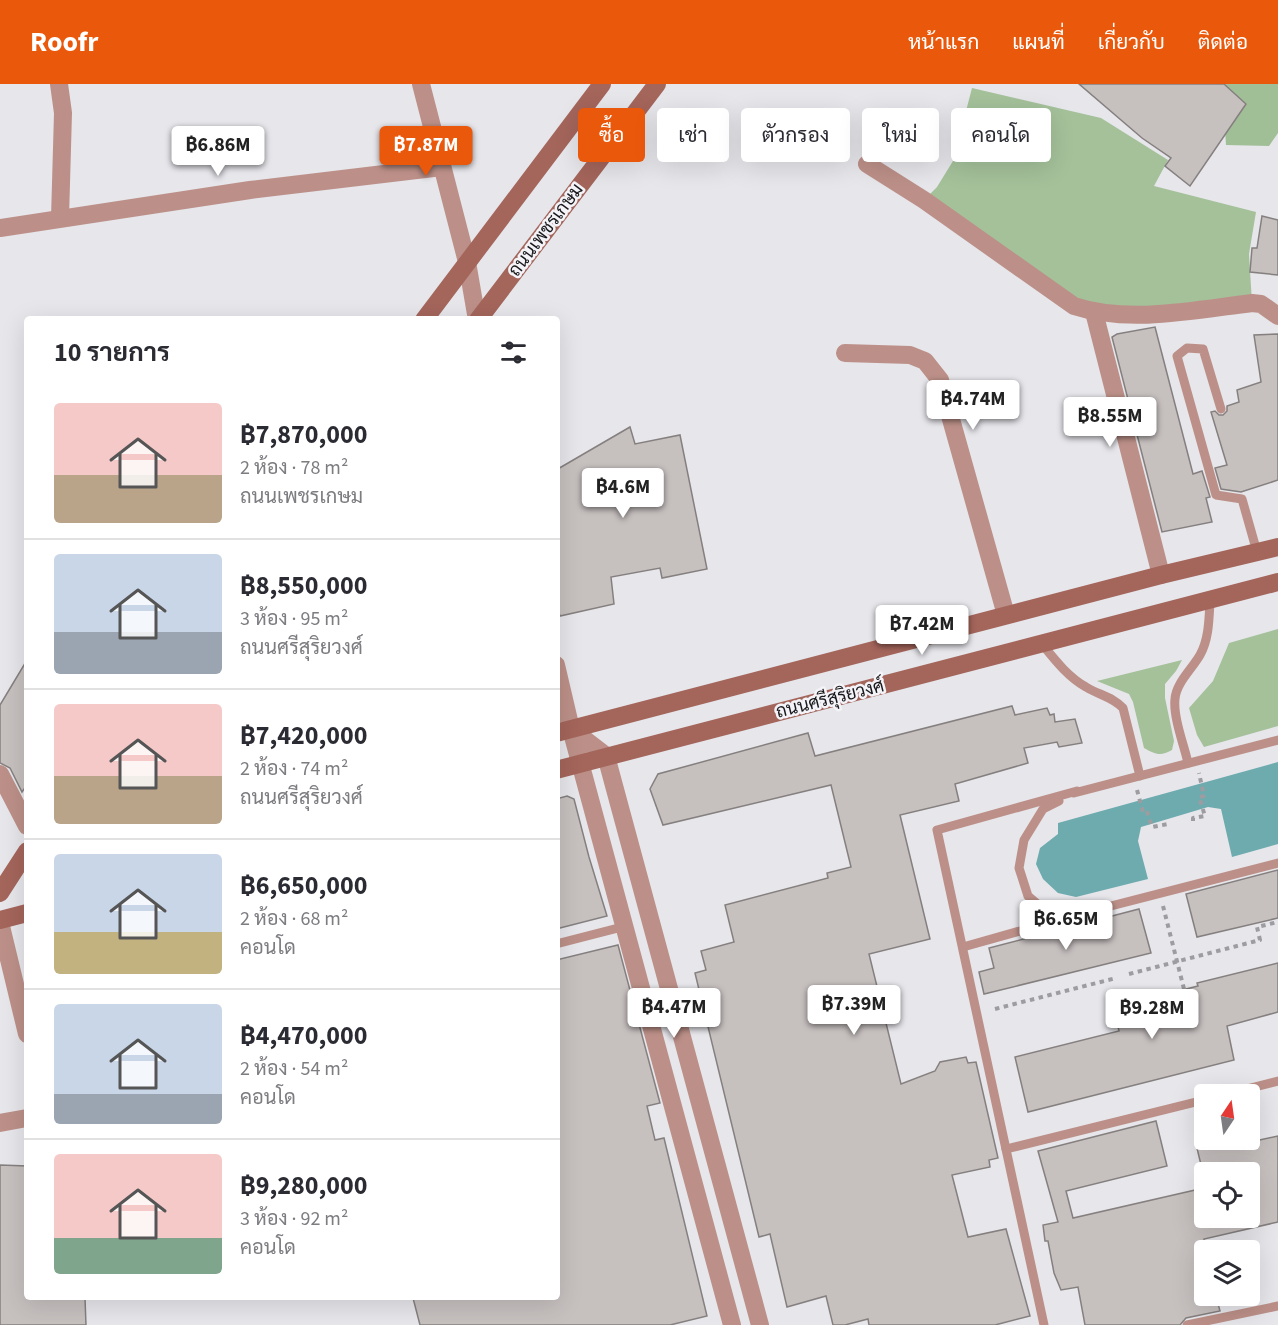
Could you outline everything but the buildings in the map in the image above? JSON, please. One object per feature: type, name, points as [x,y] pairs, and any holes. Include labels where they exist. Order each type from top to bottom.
[{"type":"main road","points":[[427,316],[602,84]]},
{"type":"main road","name":"ถนนเพชรเกษม","points":[[481,316],[657,84]]},
{"type":"main road","name":"ถนนศรีสุริยวงศ์","points":[[564,731],[1161,575],[1278,547]]},
{"type":"main road","name":"ถนนศรีสุริยวงศ์","points":[[560,769],[1278,582]]},
{"type":"main road","points":[[0,893],[24,856]]},
{"type":"main road","points":[[0,921],[24,914]]},
{"type":"street","points":[[59,84],[63,113],[60,218]]},
{"type":"street","points":[[421,84],[467,262],[477,316]]},
{"type":"street","points":[[867,164],[924,200],[1074,306],[1094,312],[1164,314],[1252,303],[1262,304],[1278,316]]},
{"type":"street","points":[[0,228],[250,190],[442,167]]},
{"type":"street","points":[[1094,312],[1161,575]]},
{"type":"street","points":[[845,353],[910,355],[925,361],[940,380],[1006,615]]},
{"type":"street","points":[[560,698],[564,731],[581,763],[732,1325]]},
{"type":"street","points":[[564,731],[606,756],[760,1325]]},
{"type":"street","points":[[0,774],[24,820]]},
{"type":"street","points":[[0,921],[24,1021]]},
{"type":"street","points":[[678,1121],[704,1114]]},
{"type":"street","points":[[0,1123],[24,1119]]},
{"type":"lane","points":[[1221,409],[1203,349],[1187,348],[1177,356],[1216,495],[1242,495],[1257,552]]},
{"type":"lane","points":[[1188,763],[1174,698],[1201,654],[1209,630],[1210,601]]},
{"type":"lane","points":[[1042,645],[1071,676],[1087,687],[1116,700],[1123,708],[1140,776]]},
{"type":"lane","points":[[1044,1325],[938,830],[1077,791],[1278,740]]},
{"type":"lane","points":[[1068,917],[1049,914],[1028,896],[1019,868],[1024,840],[1043,809],[1077,791]]},
{"type":"lane","points":[[963,947],[1068,917],[1278,863]]},
{"type":"lane","points":[[560,943],[626,927]]},
{"type":"lane","points":[[1260,1086],[1278,1082]]},
{"type":"lane","points":[[1006,1149],[1194,1102]]},
{"type":"lane","points":[[1187,1325],[1278,1306]]},
{"type":"path","points":[[1193,821],[1192,818],[1205,816],[1199,797],[1204,796],[1199,775]]},
{"type":"path","points":[[1138,795],[1143,812],[1147,811],[1152,827],[1168,824],[1168,826]]},
{"type":"path","points":[[1160,894],[1184,989]]},
{"type":"path","points":[[1129,974],[1260,940],[1257,927],[1278,922]]},
{"type":"path","points":[[995,1009],[1116,978]]},
{"type":"green space","points":[[1222,84],[1278,84],[1278,133],[1269,146],[1226,145]]},
{"type":"green space","points":[[972,88],[1101,118],[1168,160],[1154,186],[1256,212],[1249,254],[1252,303],[1094,312],[924,200],[937,187],[952,162],[1051,162],[1051,108],[967,108]]},
{"type":"green space","points":[[1278,629],[1278,726],[1204,747],[1197,735],[1189,708],[1213,681],[1229,643]]},
{"type":"green space","points":[[1182,660],[1165,684],[1165,698],[1174,741],[1172,750],[1161,754],[1155,753],[1144,748],[1129,694],[1097,681]]},
{"type":"water","points":[[1278,762],[1278,844],[1232,857],[1221,809],[1208,807],[1141,827],[1138,841],[1148,879],[1076,897],[1058,893],[1043,879],[1036,864],[1040,848],[1058,834],[1058,823]]}]
